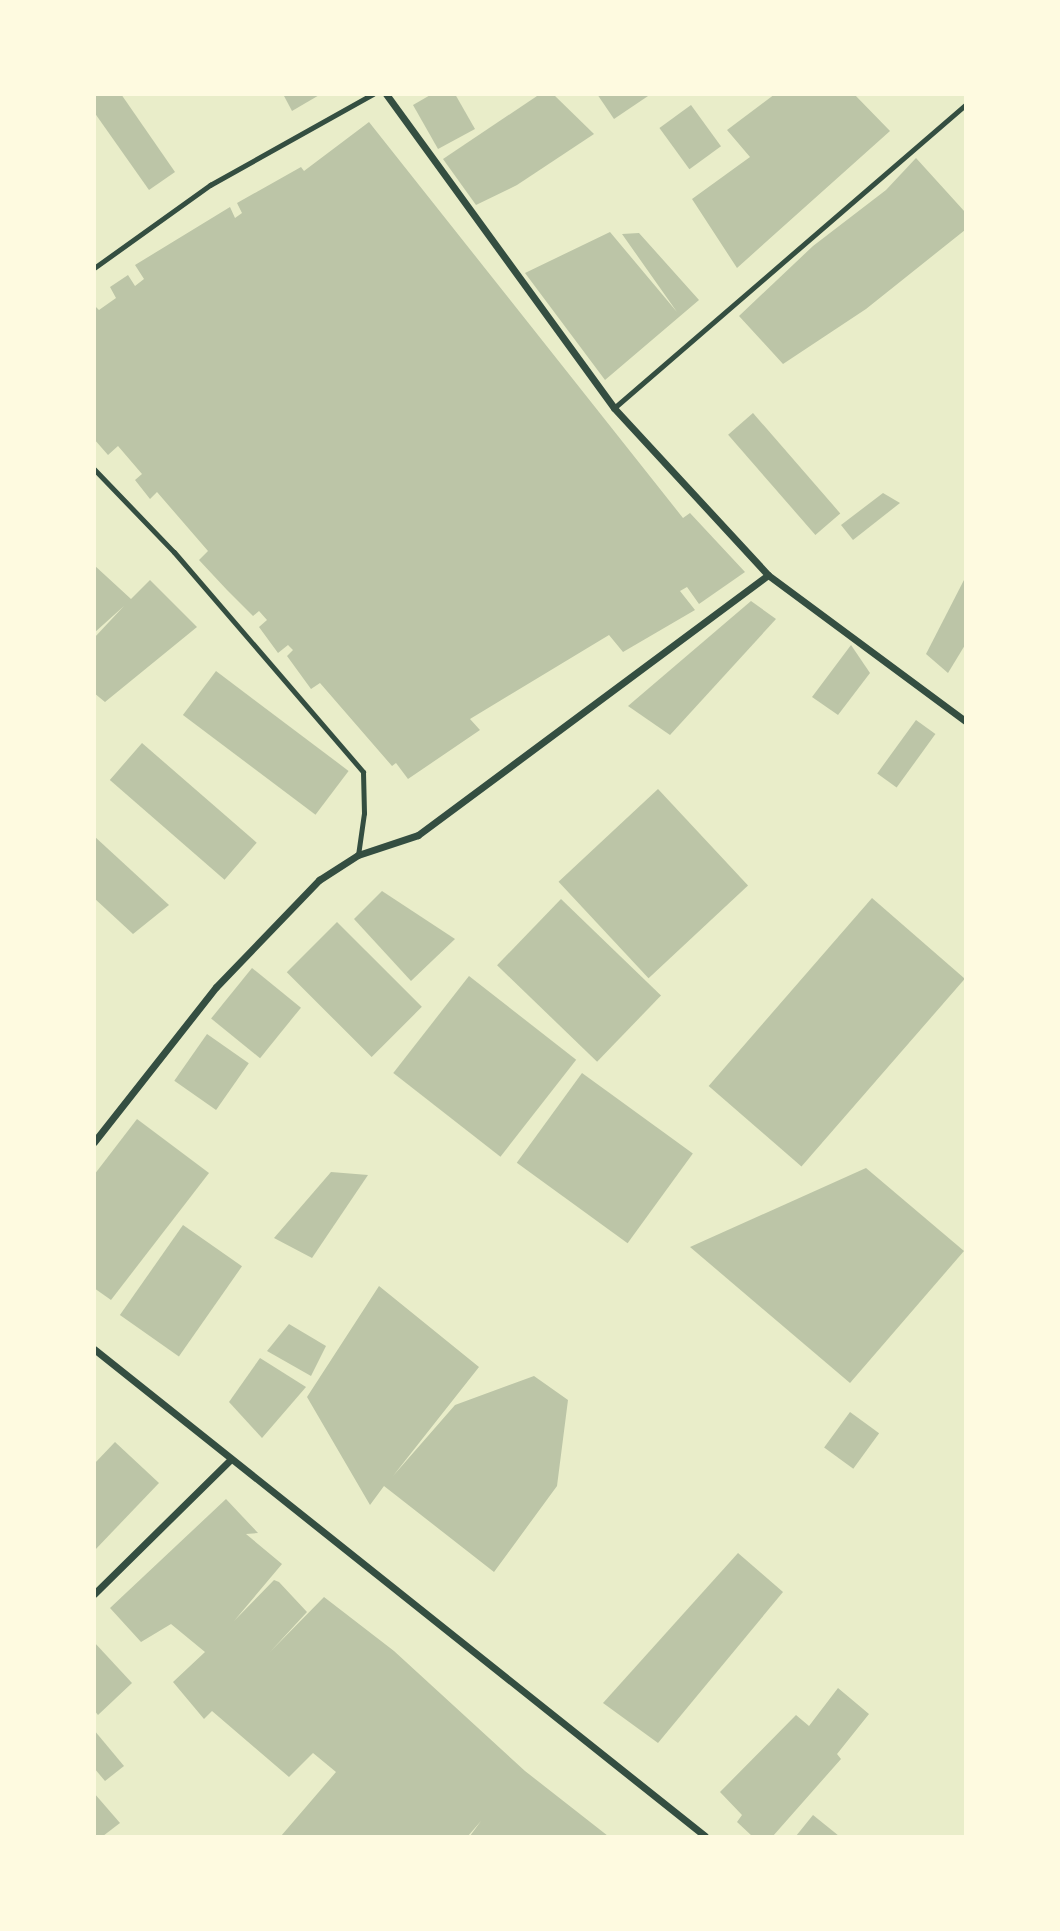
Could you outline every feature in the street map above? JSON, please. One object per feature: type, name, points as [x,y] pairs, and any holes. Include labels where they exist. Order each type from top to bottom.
[{"type":"street","points":[[386,94],[614,408],[768,575],[965,721]]},
{"type":"street","points":[[94,1142],[216,987],[319,880],[358,855],[418,835],[768,575]]},
{"type":"street","points":[[94,1349],[705,1836]]},
{"type":"street","points":[[94,1594],[230,1460]]},
{"type":"lane","points":[[94,268],[210,185],[373,94]]},
{"type":"lane","points":[[614,408],[965,105]]},
{"type":"lane","points":[[94,469],[174,552],[363,772],[364,813],[358,855]]},
{"type":"building","points":[[96,94],[121,94],[175,172],[149,190],[94,112]]},
{"type":"building","points":[[283,94],[321,94],[292,111]]},
{"type":"building","points":[[432,94],[455,94],[475,129],[438,149],[413,105]]},
{"type":"building","points":[[540,94],[553,94],[594,134],[517,185],[476,205],[443,159]]},
{"type":"building","points":[[597,94],[651,94],[614,119]]},
{"type":"building","points":[[775,94],[854,94],[890,131],[737,268],[692,199],[750,157],[727,130]]},
{"type":"building","points":[[691,105],[721,146],[689,169],[659,128]]},
{"type":"building","points":[[369,122],[683,518],[690,513],[745,572],[699,604],[687,587],[680,591],[695,610],[623,652],[609,635],[470,719],[480,730],[408,779],[396,763],[392,766],[320,683],[311,689],[287,656],[293,650],[288,645],[278,653],[259,627],[267,620],[259,611],[253,616],[199,560],[208,551],[157,492],[150,499],[135,480],[142,474],[118,446],[108,455],[94,439],[94,305],[99,310],[116,298],[110,287],[128,275],[135,286],[144,279],[135,265],[230,207],[235,218],[242,213],[237,203],[301,167],[304,171]]},
{"type":"building","points":[[916,158],[965,212],[965,230],[866,309],[783,364],[739,316],[813,246],[886,190]]},
{"type":"building","points":[[610,232],[677,312],[622,234],[639,233],[699,300],[605,380],[525,273]]},
{"type":"building","points":[[753,413],[840,513],[815,535],[728,435]]},
{"type":"building","points":[[883,493],[900,503],[853,540],[841,525]]},
{"type":"building","points":[[94,565],[131,599],[150,580],[197,627],[105,702],[94,693],[94,638],[124,606],[94,633]]},
{"type":"building","points":[[965,578],[965,645],[948,673],[926,654]]},
{"type":"building","points":[[751,601],[776,619],[670,735],[628,706]]},
{"type":"building","points":[[851,645],[870,673],[838,715],[812,697]]},
{"type":"building","points":[[216,671],[349,771],[315,815],[183,715]]},
{"type":"building","points":[[916,720],[935,734],[897,788],[877,773]]},
{"type":"building","points":[[142,743],[257,843],[225,880],[110,780]]},
{"type":"building","points":[[658,789],[748,886],[649,978],[559,882]]},
{"type":"building","points":[[94,836],[169,905],[133,934],[94,898]]},
{"type":"building","points":[[382,891],[455,939],[411,981],[354,919]]},
{"type":"building","points":[[872,898],[965,979],[801,1167],[709,1086]]},
{"type":"building","points":[[561,899],[661,996],[597,1062],[497,965]]},
{"type":"building","points":[[337,922],[422,1007],[372,1057],[287,972]]},
{"type":"building","points":[[252,968],[301,1008],[260,1058],[211,1019]]},
{"type":"building","points":[[469,976],[576,1060],[500,1157],[393,1073]]},
{"type":"building","points":[[207,1034],[249,1063],[216,1110],[174,1081]]},
{"type":"building","points":[[582,1073],[693,1154],[628,1243],[517,1163]]},
{"type":"building","points":[[137,1119],[209,1173],[111,1300],[94,1288],[94,1175]]},
{"type":"building","points":[[866,1168],[964,1251],[850,1383],[690,1247]]},
{"type":"building","points":[[331,1172],[368,1175],[312,1258],[274,1238]]},
{"type":"building","points":[[183,1225],[242,1266],[179,1356],[120,1315]]},
{"type":"building","points":[[379,1286],[479,1367],[393,1476],[455,1405],[534,1376],[568,1400],[557,1486],[494,1572],[384,1486],[370,1505],[307,1397]]},
{"type":"building","points":[[289,1324],[326,1346],[311,1376],[267,1351]]},
{"type":"building","points":[[260,1358],[306,1387],[262,1438],[229,1402]]},
{"type":"building","points":[[850,1412],[879,1433],[853,1469],[824,1448]]},
{"type":"building","points":[[115,1442],[159,1483],[94,1551],[94,1464]]},
{"type":"building","points":[[226,1499],[258,1533],[246,1534],[282,1564],[234,1621],[274,1580],[279,1582],[307,1612],[270,1652],[324,1597],[394,1651],[525,1771],[608,1836],[470,1836],[481,1821],[468,1836],[281,1836],[336,1772],[313,1753],[289,1777],[212,1711],[204,1719],[173,1682],[205,1652],[171,1624],[141,1642],[110,1608]]},
{"type":"building","points":[[738,1553],[783,1592],[658,1743],[603,1703]]},
{"type":"building","points":[[94,1642],[132,1683],[98,1715],[94,1710]]},
{"type":"building","points":[[838,1688],[869,1714],[837,1754],[841,1759],[773,1836],[752,1836],[737,1822],[742,1815],[720,1792],[796,1715],[809,1726]]},
{"type":"building","points":[[94,1730],[124,1766],[105,1781],[94,1768]]},
{"type":"building","points":[[94,1793],[120,1823],[103,1836],[94,1836]]},
{"type":"building","points":[[813,1815],[839,1836],[796,1836]]}]
